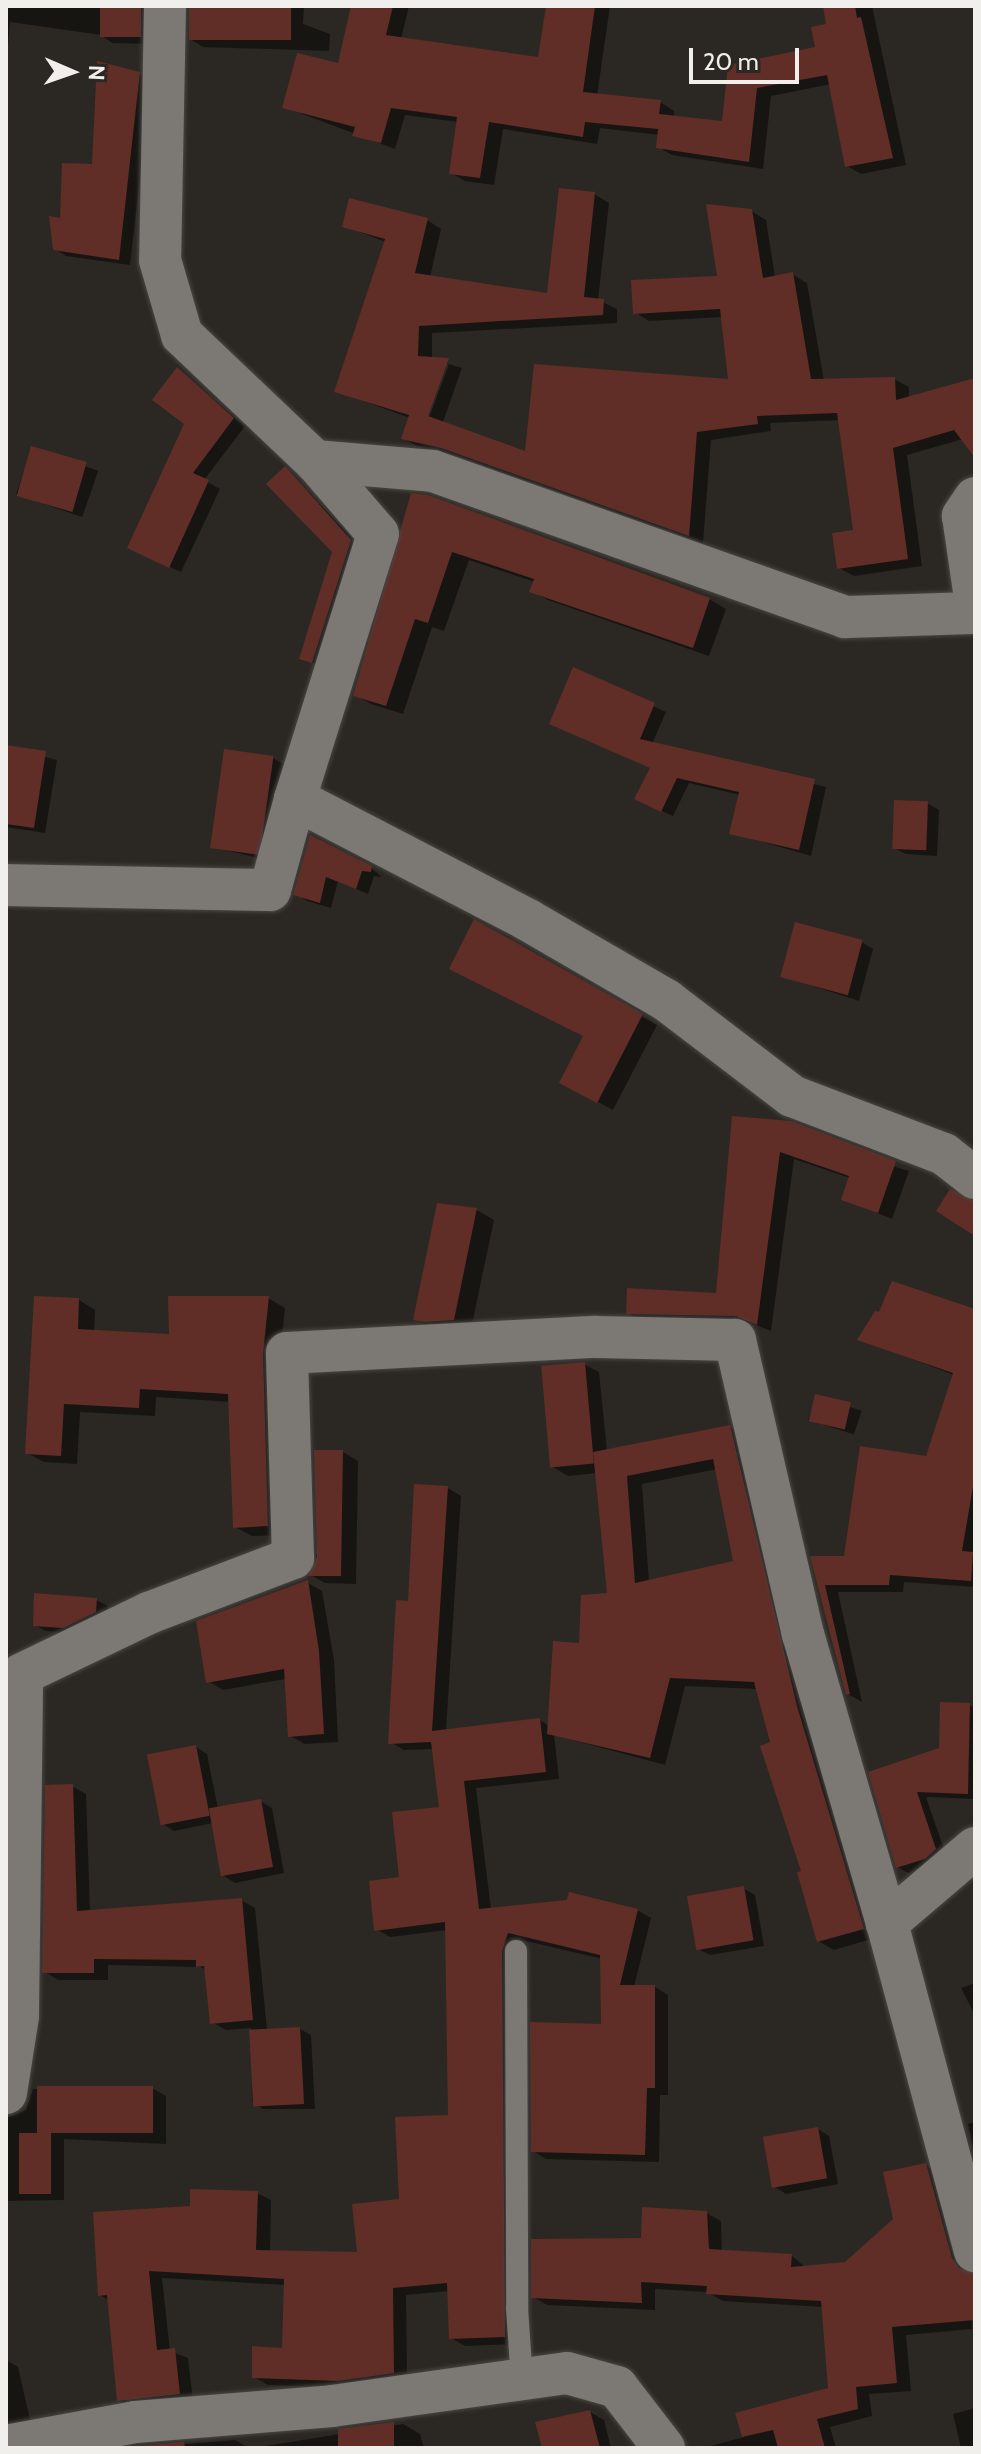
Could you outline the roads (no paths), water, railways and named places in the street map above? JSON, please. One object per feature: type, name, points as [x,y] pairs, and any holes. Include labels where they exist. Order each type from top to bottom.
[{"type":"street","points":[[6,885],[270,890],[295,799],[378,534],[315,461],[182,335],[160,260],[165,6]]},
{"type":"street","points":[[315,461],[433,471],[845,617],[975,613]]},
{"type":"street","points":[[975,498],[963,516],[975,598]]},
{"type":"street","points":[[295,799],[528,920],[666,1000],[792,1096],[944,1154],[975,1178]]},
{"type":"street","points":[[6,2093],[18,2016],[22,1674],[149,1613],[293,1558],[287,1353],[596,1337],[735,1340],[803,1634],[887,1923],[975,2251]]},
{"type":"street","points":[[887,1923],[975,1848]]},
{"type":"street","points":[[6,2446],[135,2422],[332,2406],[522,2382],[567,2373],[617,2387],[664,2448]]},
{"type":"lane","points":[[516,1951],[517,2308],[522,2382]]}]
